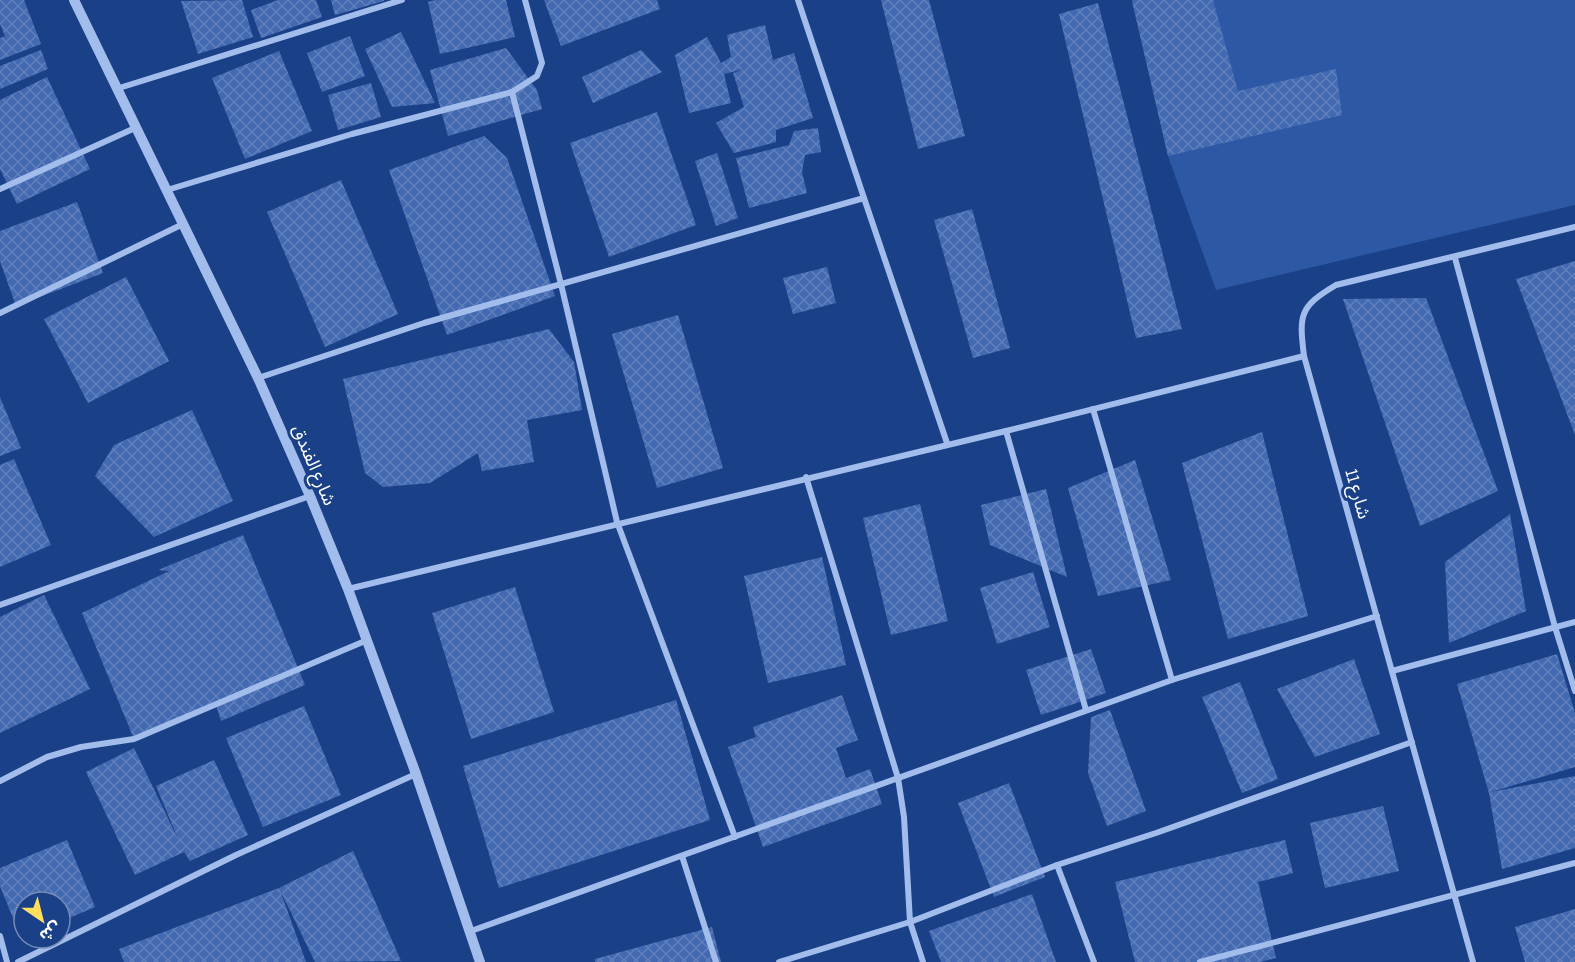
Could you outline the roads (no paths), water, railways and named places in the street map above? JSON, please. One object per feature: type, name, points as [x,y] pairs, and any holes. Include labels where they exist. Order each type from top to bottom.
[{"type":"street","name":"شارع الفندق","points":[[74,0],[258,378],[310,495],[348,589],[365,641],[416,774],[480,962]]},
{"type":"street","points":[[116,89],[402,0]]},
{"type":"street","points":[[167,190],[352,134],[512,92],[537,76],[542,63],[525,0]]},
{"type":"street","points":[[798,0],[947,443]]},
{"type":"street","points":[[512,92],[561,284],[617,522],[735,837]]},
{"type":"street","points":[[0,189],[135,128]]},
{"type":"street","points":[[258,378],[424,323],[864,198]]},
{"type":"street","points":[[0,313],[183,224]]},
{"type":"street","name":"شارع 11","points":[[1473,962],[1456,893],[1304,356],[1300,323],[1305,308],[1321,293],[1336,285],[1455,258],[1575,227]]},
{"type":"street","points":[[1455,258],[1555,627],[1575,691]]},
{"type":"street","points":[[348,589],[617,522],[1006,431],[1304,356]]},
{"type":"street","points":[[1093,409],[1172,680]]},
{"type":"street","points":[[1006,431],[1086,710]]},
{"type":"street","points":[[806,477],[898,778],[904,817],[910,922],[923,962]]},
{"type":"street","points":[[0,605],[310,495]]},
{"type":"street","points":[[471,931],[1172,680],[1377,616]]},
{"type":"street","points":[[1392,671],[1575,622]]},
{"type":"street","points":[[0,781],[47,757],[134,739],[365,641]]},
{"type":"street","points":[[779,962],[910,922],[1057,865],[1156,833],[1412,742]]},
{"type":"street","points":[[18,962],[236,855],[416,774]]},
{"type":"street","points":[[682,856],[716,962]]},
{"type":"street","points":[[1200,962],[1575,863]]},
{"type":"street","points":[[1057,865],[1094,962]]},
{"type":"street","points":[[0,936],[7,962]]}]
